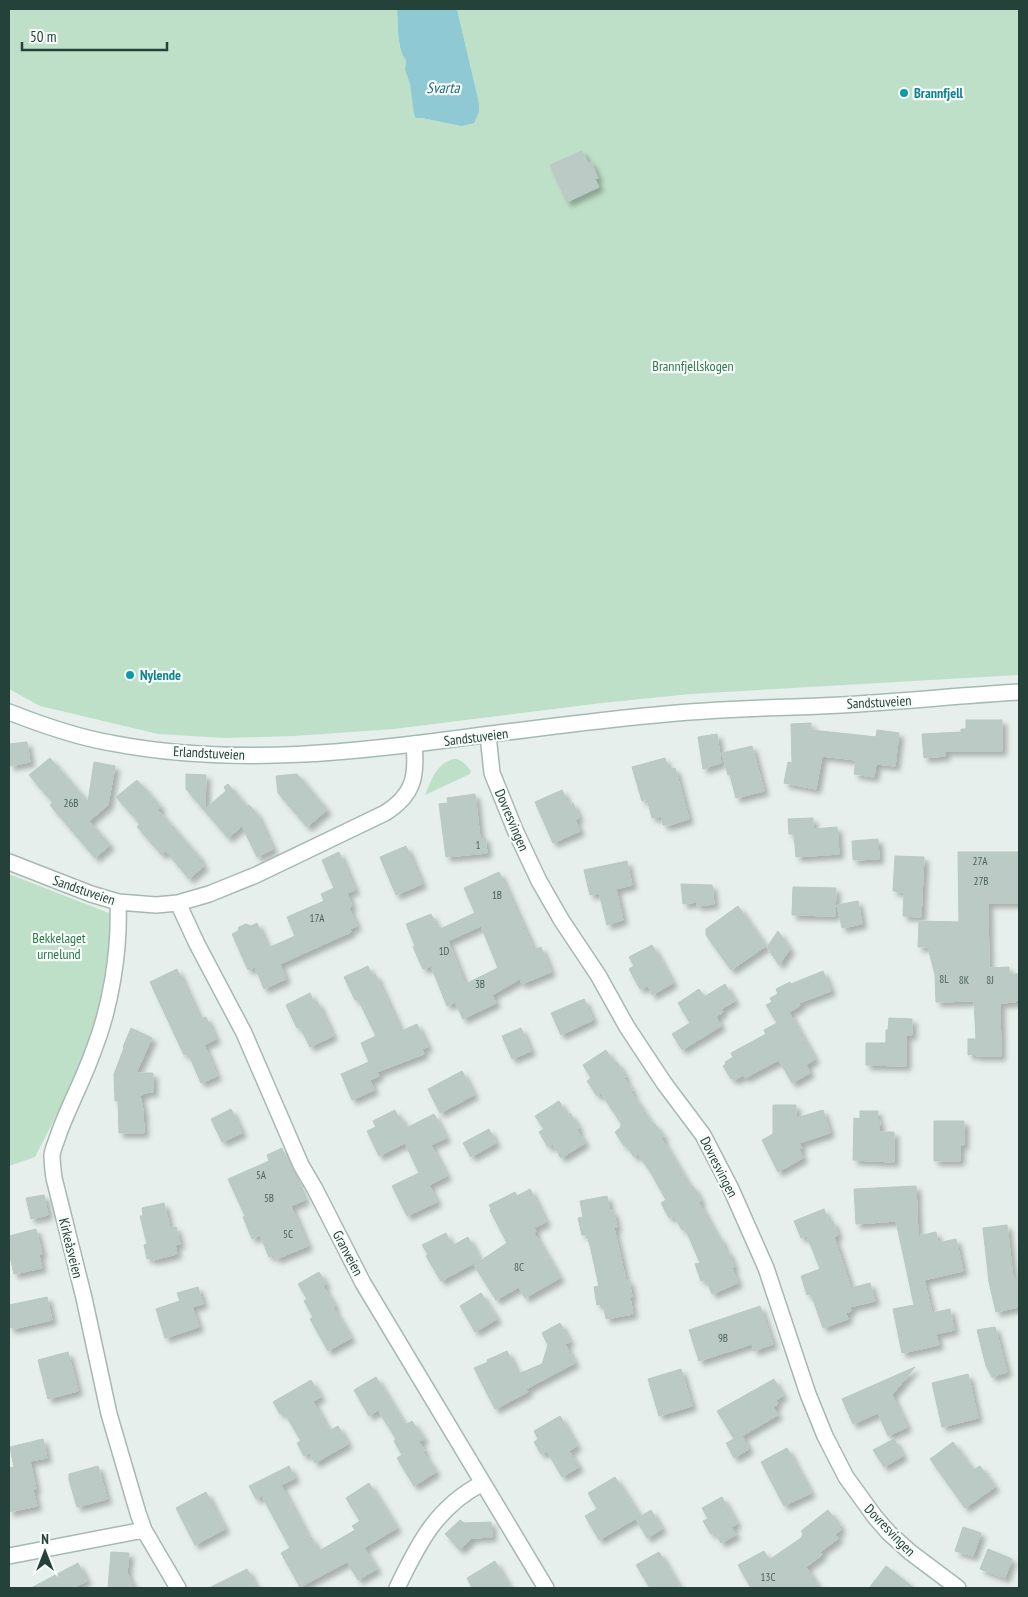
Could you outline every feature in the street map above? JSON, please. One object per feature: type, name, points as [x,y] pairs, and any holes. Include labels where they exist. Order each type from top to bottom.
[{"type":"street","name":"Sandstuveien","points":[[9,862],[91,894],[118,902],[156,905],[178,903],[209,894],[256,875],[395,807],[406,795],[414,776],[416,763],[414,744],[686,712],[913,701],[1019,692]]},
{"type":"street","name":"Erlandstuveien","points":[[9,712],[34,722],[88,738],[137,748],[185,754],[278,755],[340,752],[414,744]]},
{"type":"street","name":"Dovresvingen","points":[[488,735],[492,774],[539,880],[562,921],[598,975],[627,1027],[664,1083],[704,1135],[731,1189],[766,1268],[808,1394],[825,1436],[846,1477],[889,1533],[910,1552],[958,1588]]},
{"type":"street","name":"Kirkeåsveien","points":[[118,902],[119,925],[114,974],[104,1015],[94,1051],[55,1143],[52,1161],[54,1178],[84,1298],[109,1414],[138,1513],[144,1530],[178,1588]]},
{"type":"street","name":"Granveien","points":[[178,903],[197,944],[244,1033],[301,1165],[363,1282],[546,1588]]},
{"type":"street","points":[[397,1588],[414,1552],[438,1517],[469,1490],[483,1483]]},
{"type":"street","points":[[9,1556],[144,1530]]},
{"type":"green space","name":"Brannfjellskogen","points":[[9,9],[397,9],[399,43],[406,60],[405,70],[417,118],[461,126],[479,103],[457,9],[1019,9],[1019,675],[690,694],[394,729],[294,736],[225,738],[158,734],[40,706],[9,689]]},
{"type":"green space","points":[[453,759],[463,762],[471,771],[470,774],[425,795],[438,769]]},
{"type":"green space","name":"Bekkelaget urnelund","points":[[9,874],[114,915],[94,1042],[35,1157],[9,1166]]},
{"type":"water","name":"Svarta","points":[[397,9],[457,9],[479,103],[479,112],[474,123],[461,126],[416,118],[410,84],[405,70],[406,60],[399,43]]},
{"type":"building","points":[[582,151],[588,163],[591,162],[598,178],[595,179],[599,187],[567,202],[550,165]]},
{"type":"building","points":[[966,720],[1002,720],[1002,751],[945,751],[945,756],[924,758],[922,734],[961,732],[961,729],[966,729]]},
{"type":"building","points":[[811,723],[811,730],[876,737],[877,730],[899,733],[895,766],[876,764],[874,777],[854,774],[856,760],[822,756],[816,789],[784,783],[788,762],[792,763],[791,724]]},
{"type":"building","points":[[717,734],[721,763],[703,769],[698,737]]},
{"type":"building","points":[[27,742],[30,762],[10,766],[9,744]]},
{"type":"building","points":[[752,746],[764,791],[736,798],[722,753]]},
{"type":"building","points":[[50,758],[88,802],[94,762],[115,766],[108,805],[89,821],[110,845],[95,858],[50,805],[53,803],[29,775]]},
{"type":"building","points":[[665,758],[668,769],[675,768],[689,819],[670,825],[663,825],[661,816],[652,818],[647,799],[642,801],[632,767]]},
{"type":"building","points":[[186,774],[206,775],[205,809],[226,791],[224,787],[228,784],[247,807],[249,805],[257,814],[273,849],[257,857],[242,826],[228,838],[186,789]]},
{"type":"building","points":[[297,774],[327,810],[307,827],[278,793],[276,776]]},
{"type":"building","points":[[137,780],[161,807],[158,810],[201,859],[200,861],[204,866],[189,879],[166,851],[162,855],[137,827],[140,824],[116,797]]},
{"type":"building","points":[[562,790],[569,805],[573,803],[579,818],[575,820],[580,831],[553,843],[535,802]]},
{"type":"building","points":[[475,794],[480,838],[485,837],[487,853],[446,857],[439,804],[448,803],[447,798]]},
{"type":"building","points":[[813,818],[813,829],[837,827],[839,854],[796,857],[794,834],[789,834],[788,819]]},
{"type":"building","points":[[878,839],[879,859],[853,860],[852,841]]},
{"type":"building","points":[[406,846],[422,884],[396,895],[380,857]]},
{"type":"building","points":[[339,852],[355,890],[347,893],[352,906],[349,908],[357,926],[350,929],[351,932],[280,964],[286,979],[264,989],[255,967],[248,970],[232,934],[238,931],[239,927],[246,924],[251,926],[257,923],[268,948],[295,936],[287,917],[324,901],[321,894],[334,888],[322,860]]},
{"type":"building","points":[[958,852],[1019,852],[1019,903],[988,903],[989,968],[1009,967],[1009,974],[1019,974],[1019,1000],[1016,1000],[1016,1002],[1000,1003],[1001,1056],[968,1055],[968,1039],[976,1039],[974,1001],[936,1002],[935,975],[928,947],[918,947],[919,921],[959,922]]},
{"type":"building","points":[[895,856],[924,857],[921,917],[903,916],[904,892],[893,891]]},
{"type":"building","points":[[627,861],[632,885],[616,889],[623,920],[607,925],[599,893],[590,895],[584,870]]},
{"type":"building","points":[[499,872],[534,950],[541,947],[551,972],[522,984],[520,979],[492,995],[496,1003],[463,1019],[455,1002],[447,1006],[431,966],[423,969],[413,947],[415,946],[406,924],[431,914],[440,929],[475,913],[464,888]],"holes":[[[481,926],[498,968],[465,984],[448,941]]]},
{"type":"building","points":[[681,884],[712,885],[714,904],[697,906],[697,902],[683,904]]},
{"type":"building","points":[[793,887],[836,888],[835,916],[792,915]]},
{"type":"building","points":[[858,901],[862,924],[842,928],[837,905]]},
{"type":"building","points":[[738,906],[766,946],[731,970],[706,935],[706,929]]},
{"type":"building","points":[[778,931],[790,949],[779,965],[767,947]]},
{"type":"building","points":[[652,945],[673,983],[652,995],[648,986],[640,989],[629,969],[634,966],[629,957]]},
{"type":"building","points":[[368,966],[372,976],[375,974],[401,1031],[417,1024],[428,1047],[422,1049],[424,1054],[377,1072],[379,1076],[370,1080],[374,1090],[352,1100],[341,1074],[369,1062],[361,1043],[376,1036],[358,999],[355,1000],[344,977]]},
{"type":"building","points":[[177,969],[200,1019],[206,1017],[216,1039],[204,1045],[217,1076],[201,1083],[188,1053],[184,1055],[150,982]]},
{"type":"building","points":[[823,971],[831,991],[799,1003],[800,1006],[789,1012],[815,1059],[806,1065],[810,1073],[792,1083],[779,1060],[745,1078],[743,1075],[735,1080],[734,1078],[731,1079],[723,1066],[726,1064],[725,1062],[733,1057],[731,1053],[766,1034],[764,1030],[777,1023],[766,1005],[772,1002],[770,998],[778,994],[776,989],[790,982],[791,984]]},
{"type":"building","points":[[725,984],[735,1001],[721,1009],[723,1012],[716,1017],[721,1026],[682,1050],[672,1034],[690,1023],[678,1003],[699,989],[704,997]]},
{"type":"building","points":[[310,993],[314,1003],[317,1001],[333,1036],[310,1047],[300,1027],[297,1028],[286,1005]]},
{"type":"building","points":[[584,999],[593,1020],[561,1035],[551,1013]]},
{"type":"building","points":[[889,1018],[912,1019],[912,1035],[906,1035],[906,1066],[866,1065],[866,1043],[886,1043],[886,1030],[888,1030]]},
{"type":"building","points":[[131,1028],[152,1038],[136,1073],[153,1073],[153,1092],[143,1093],[140,1096],[144,1133],[119,1133],[118,1101],[115,1101],[114,1074]]},
{"type":"building","points":[[521,1028],[531,1051],[512,1059],[502,1036]]},
{"type":"building","points":[[606,1050],[614,1063],[617,1062],[626,1077],[624,1078],[633,1091],[631,1092],[652,1124],[654,1123],[664,1137],[662,1139],[690,1187],[693,1186],[701,1201],[699,1203],[718,1238],[720,1237],[726,1252],[728,1251],[738,1283],[712,1294],[706,1279],[701,1281],[695,1264],[700,1263],[685,1228],[682,1230],[674,1216],[669,1218],[661,1203],[666,1200],[651,1173],[638,1154],[634,1157],[615,1132],[622,1125],[601,1093],[597,1096],[587,1081],[591,1078],[583,1065]]},
{"type":"building","points":[[462,1071],[474,1095],[440,1113],[428,1089]]},
{"type":"building","points":[[559,1101],[567,1115],[570,1113],[585,1143],[561,1158],[553,1144],[548,1147],[539,1132],[544,1129],[535,1116]]},
{"type":"building","points":[[773,1105],[796,1105],[796,1118],[823,1110],[830,1133],[799,1143],[802,1148],[799,1149],[803,1158],[778,1172],[762,1140],[773,1134]]},
{"type":"building","points":[[231,1109],[242,1133],[222,1142],[211,1119]]},
{"type":"building","points":[[395,1110],[406,1128],[434,1114],[446,1138],[431,1145],[447,1176],[429,1185],[437,1202],[407,1216],[392,1186],[419,1173],[405,1143],[379,1156],[367,1131],[376,1127],[373,1121]]},
{"type":"building","points":[[860,1111],[878,1111],[877,1119],[880,1120],[879,1132],[894,1132],[894,1162],[853,1160],[854,1118],[860,1119]]},
{"type":"building","points":[[934,1121],[964,1121],[964,1145],[960,1145],[960,1161],[934,1161]]},
{"type":"building","points":[[489,1129],[496,1143],[471,1157],[463,1143]]},
{"type":"building","points":[[282,1148],[305,1200],[291,1206],[308,1246],[276,1259],[274,1254],[269,1257],[260,1235],[252,1239],[243,1217],[245,1216],[228,1179],[269,1161],[267,1155]]},
{"type":"building","points":[[916,1186],[918,1236],[936,1232],[938,1243],[956,1239],[963,1271],[924,1280],[932,1313],[950,1309],[954,1330],[936,1334],[939,1345],[902,1353],[893,1309],[914,1305],[896,1221],[856,1224],[854,1189]]},
{"type":"building","points":[[530,1189],[546,1222],[534,1228],[536,1232],[534,1233],[560,1278],[525,1298],[519,1287],[496,1300],[474,1265],[507,1243],[489,1205],[515,1192],[517,1196]]},
{"type":"building","points":[[44,1195],[48,1215],[31,1219],[26,1198]]},
{"type":"building","points":[[607,1196],[610,1211],[613,1211],[617,1227],[614,1228],[626,1281],[629,1280],[633,1314],[606,1319],[603,1304],[597,1305],[594,1287],[599,1286],[587,1234],[582,1235],[578,1218],[583,1217],[580,1201]]},
{"type":"building","points":[[164,1203],[170,1228],[176,1227],[180,1244],[175,1245],[177,1254],[153,1260],[152,1258],[147,1259],[144,1245],[147,1244],[140,1216],[143,1216],[142,1208]]},
{"type":"building","points":[[824,1209],[829,1222],[833,1221],[838,1235],[834,1237],[851,1288],[870,1283],[875,1301],[850,1307],[851,1311],[846,1313],[848,1319],[823,1328],[811,1294],[807,1295],[801,1276],[820,1269],[807,1236],[801,1238],[794,1221]]},
{"type":"building","points":[[1007,1225],[1013,1278],[1015,1278],[1017,1285],[1019,1284],[1019,1307],[996,1312],[989,1282],[983,1228]]},
{"type":"building","points":[[36,1229],[42,1254],[39,1255],[42,1268],[14,1274],[9,1252],[9,1236]]},
{"type":"building","points":[[446,1233],[452,1246],[468,1237],[480,1260],[441,1281],[426,1256],[428,1255],[422,1245]]},
{"type":"building","points":[[319,1272],[326,1284],[323,1286],[335,1306],[333,1307],[351,1338],[328,1351],[310,1319],[313,1317],[304,1301],[307,1299],[298,1284]]},
{"type":"building","points":[[198,1287],[203,1304],[192,1307],[199,1327],[165,1338],[156,1309],[180,1301],[177,1293]]},
{"type":"building","points":[[481,1293],[497,1319],[475,1332],[460,1306]]},
{"type":"building","points":[[47,1297],[52,1320],[13,1329],[13,1327],[9,1328],[9,1305]]},
{"type":"building","points":[[760,1306],[773,1344],[754,1351],[752,1344],[699,1361],[689,1330]]},
{"type":"building","points":[[560,1323],[570,1342],[565,1344],[575,1363],[526,1389],[528,1392],[495,1409],[474,1368],[507,1351],[518,1374],[542,1364],[548,1345],[542,1333]]},
{"type":"building","points":[[995,1327],[1007,1372],[992,1377],[986,1366],[977,1330]]},
{"type":"building","points":[[68,1352],[78,1391],[48,1399],[38,1360]]},
{"type":"building","points":[[915,1367],[892,1395],[907,1427],[888,1436],[878,1413],[853,1424],[842,1399]]},
{"type":"building","points":[[681,1369],[692,1406],[659,1416],[648,1379]]},
{"type":"building","points":[[968,1374],[978,1418],[942,1427],[932,1383]]},
{"type":"building","points":[[376,1377],[405,1425],[412,1421],[424,1439],[419,1442],[436,1472],[414,1486],[397,1458],[402,1455],[394,1441],[396,1439],[378,1410],[369,1416],[354,1390]]},
{"type":"building","points":[[774,1379],[783,1396],[776,1400],[778,1404],[773,1407],[778,1415],[742,1436],[749,1449],[734,1458],[726,1443],[734,1439],[717,1411]]},
{"type":"building","points":[[311,1380],[321,1397],[313,1401],[329,1431],[338,1426],[348,1444],[315,1463],[309,1453],[304,1456],[297,1443],[301,1441],[284,1412],[280,1414],[273,1402]]},
{"type":"building","points":[[560,1416],[577,1446],[569,1451],[579,1467],[562,1477],[547,1451],[541,1454],[534,1442],[538,1439],[534,1431]]},
{"type":"building","points":[[43,1439],[47,1458],[30,1461],[36,1489],[33,1490],[37,1506],[9,1512],[9,1468],[14,1467],[10,1447]]},
{"type":"building","points":[[894,1439],[903,1456],[884,1467],[873,1450]]},
{"type":"building","points":[[953,1442],[973,1470],[980,1466],[995,1487],[965,1508],[930,1459]]},
{"type":"building","points":[[787,1448],[811,1493],[784,1506],[761,1462]]},
{"type":"building","points":[[98,1466],[107,1499],[77,1507],[69,1474]]},
{"type":"building","points":[[289,1466],[295,1478],[281,1485],[309,1538],[311,1537],[319,1551],[355,1530],[352,1526],[360,1521],[346,1498],[369,1483],[397,1528],[364,1548],[377,1569],[358,1580],[347,1562],[300,1587],[281,1553],[290,1548],[262,1496],[256,1499],[249,1486]]},
{"type":"building","points":[[615,1477],[640,1516],[599,1540],[585,1516],[597,1509],[588,1493]]},
{"type":"building","points":[[206,1492],[225,1529],[195,1545],[176,1508]]},
{"type":"building","points":[[722,1497],[737,1524],[731,1527],[736,1535],[721,1543],[715,1532],[711,1534],[703,1521],[708,1519],[702,1508]]},
{"type":"building","points":[[651,1510],[662,1529],[647,1538],[636,1519]]},
{"type":"building","points":[[828,1510],[840,1525],[841,1530],[835,1534],[839,1538],[820,1552],[822,1555],[806,1567],[819,1588],[751,1588],[738,1565],[764,1551],[769,1560],[801,1538],[803,1534],[801,1531]]},
{"type":"building","points":[[460,1520],[464,1523],[491,1522],[492,1537],[472,1538],[460,1550],[445,1534]]},
{"type":"building","points":[[963,1527],[981,1533],[973,1556],[955,1551]]},
{"type":"building","points":[[988,1549],[1012,1559],[1005,1578],[980,1569]]},
{"type":"building","points":[[111,1552],[129,1553],[127,1573],[134,1588],[108,1588]]},
{"type":"building","points":[[659,1552],[680,1588],[650,1588],[636,1565]]},
{"type":"building","points":[[495,1561],[510,1588],[472,1588],[467,1578]]},
{"type":"building","points":[[78,1563],[87,1581],[73,1588],[31,1588]]},
{"type":"building","points":[[886,1566],[914,1588],[869,1588]]},
{"type":"building","points":[[247,1569],[257,1588],[209,1588]]},
{"type":"place","name":"Brannfjell","points":[[904,93]]},
{"type":"place","name":"Nylende","points":[[130,675]]}]
